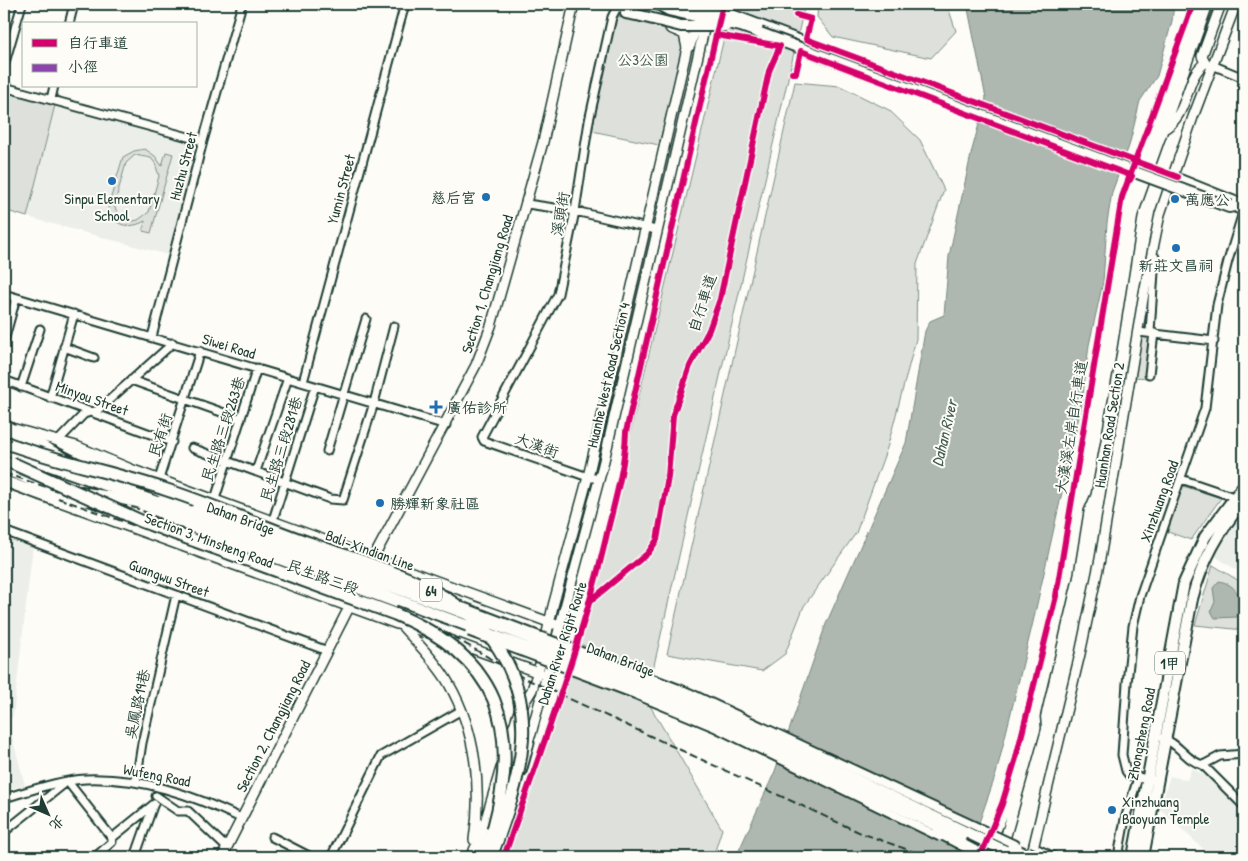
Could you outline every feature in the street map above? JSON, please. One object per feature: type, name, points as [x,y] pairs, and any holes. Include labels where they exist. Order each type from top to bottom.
[{"type":"highway","points":[[6,429],[167,490]]},
{"type":"highway","name":"Bali-Xindian Line","points":[[4,442],[167,490],[406,578],[450,600],[484,628],[500,649],[512,674],[524,718],[518,772],[492,857]]},
{"type":"highway","points":[[4,449],[136,498],[146,505]]},
{"type":"highway","points":[[4,453],[16,455],[158,503],[167,504]]},
{"type":"highway","name":"64","points":[[4,460],[141,520],[395,614],[420,625],[449,643],[482,680],[493,700],[502,730],[506,768],[502,796],[494,829],[479,857]]},
{"type":"main road","points":[[658,4],[669,10],[721,20],[756,32],[1220,204],[1242,209]]},
{"type":"main road","points":[[682,4],[706,7],[741,18],[1230,202],[1242,209]]},
{"type":"main road","points":[[625,6],[636,15],[681,26],[714,25],[756,32]]},
{"type":"main road","name":"Section 3, Minsheng Road","points":[[6,429],[61,457],[167,504],[192,518]]},
{"type":"main road","name":"Section 3, Minsheng Road","points":[[4,467],[53,490],[84,499],[146,505],[192,518]]},
{"type":"main road","name":"Section 3, Minsheng Road","points":[[4,481],[58,500]]},
{"type":"main road","name":"Zhongzheng Road","points":[[1133,857],[1148,779],[1161,738],[1200,571],[1244,485]]},
{"type":"main road","name":"Dahan Bridge","points":[[192,518],[668,701],[726,726],[1002,857]]},
{"type":"main road","name":"Dahan Bridge","points":[[192,518],[492,623],[684,697],[1018,857]]},
{"type":"main road","name":"Zhongzheng Road","points":[[1143,857],[1148,779]]},
{"type":"main road","points":[[880,800],[954,842],[985,857]]},
{"type":"main road","points":[[944,820],[962,824],[1032,854]]},
{"type":"street","points":[[4,66],[22,4]]},
{"type":"street","points":[[70,22],[74,4]]},
{"type":"street","name":"Huzhu Street","points":[[152,336],[203,141],[242,4]]},
{"type":"street","name":"Yumin Street","points":[[303,382],[405,4]]},
{"type":"street","name":"Section 1, Changjiang Road","points":[[351,604],[374,556],[446,425],[476,365],[493,322],[543,142],[574,4]]},
{"type":"street","points":[[701,4],[702,20]]},
{"type":"street","points":[[702,20],[710,4]]},
{"type":"street","points":[[985,857],[1007,804],[1029,726],[1035,716],[1064,594],[1079,508],[1078,492],[1102,359],[1125,212],[1200,4]]},
{"type":"street","points":[[1079,508],[1086,492],[1110,360],[1133,214],[1208,4]]},
{"type":"street","points":[[1221,4],[1202,56],[1208,64],[1244,78]]},
{"type":"street","name":"Huanhan Road Section 2","points":[[1032,854],[1078,663],[1100,559],[1150,257],[1166,194],[1208,64],[1236,4]]},
{"type":"street","points":[[625,6],[702,20]]},
{"type":"street","points":[[625,6],[630,18],[680,30],[684,34],[687,48]]},
{"type":"street","name":"溪頭街","points":[[494,444],[482,438],[558,294],[575,211],[589,122],[612,17],[616,9],[625,6]]},
{"type":"street","name":"Huanhe West Road Section 4","points":[[492,857],[528,755],[542,674],[687,48],[690,46],[702,20]]},
{"type":"street","name":"Huanhe West Road Section 4","points":[[555,624],[599,479],[702,20]]},
{"type":"street","points":[[1162,131],[1182,112],[1198,68],[1208,64]]},
{"type":"street","points":[[4,87],[203,141]]},
{"type":"street","points":[[51,99],[54,88]]},
{"type":"street","points":[[1174,191],[1235,212],[1242,209],[1239,202],[1179,178]]},
{"type":"street","points":[[527,204],[575,211],[656,230]]},
{"type":"street","name":"Xinzhuang Road","points":[[1148,779],[1129,775],[1126,771],[1122,755],[1133,626],[1140,596],[1205,408],[1217,305],[1242,209]]},
{"type":"street","points":[[1149,374],[1155,257],[1150,257]]},
{"type":"street","name":"Siwei Road","points":[[4,294],[152,336],[446,425]]},
{"type":"street","points":[[4,341],[16,298]]},
{"type":"street","points":[[50,398],[74,314]]},
{"type":"street","points":[[327,451],[366,319]]},
{"type":"street","points":[[192,448],[330,499],[343,500],[374,403],[394,326]]},
{"type":"street","points":[[21,387],[40,329]]},
{"type":"street","points":[[1138,332],[1214,341]]},
{"type":"street","points":[[57,442],[84,414],[98,410],[173,343]]},
{"type":"street","points":[[64,347],[94,358]]},
{"type":"street","name":"民有街","points":[[159,479],[200,351]]},
{"type":"street","name":"民生路三段263巷","points":[[215,499],[257,368]]},
{"type":"street","points":[[256,471],[288,378]]},
{"type":"street","name":"Minyou Street","points":[[4,380],[172,442]]},
{"type":"street","points":[[131,380],[241,419]]},
{"type":"street","name":"民生路三段281巷","points":[[273,520],[315,386]]},
{"type":"street","points":[[6,429],[33,432],[57,442],[156,492],[192,518],[716,728],[954,842]]},
{"type":"street","points":[[57,442],[76,446],[159,479],[374,556],[555,624]]},
{"type":"street","name":"大漢街","points":[[494,444],[588,477],[599,479]]},
{"type":"street","points":[[1181,479],[1239,498]]},
{"type":"street","points":[[58,500],[111,503],[192,518],[643,673],[726,708],[1041,857]]},
{"type":"street","name":"Section 3, Minsheng Road","points":[[58,500],[400,623]]},
{"type":"street","name":"Guangwu Street","points":[[4,531],[325,650]]},
{"type":"street","points":[[400,623],[420,574]]},
{"type":"street","name":"吳鳳路19巷","points":[[136,782],[166,632],[176,595]]},
{"type":"street","name":"Section 2, Changjiang Road","points":[[222,857],[325,650],[351,604]]},
{"type":"street","points":[[400,623],[542,674]]},
{"type":"street","points":[[400,623],[449,684],[460,711],[474,756],[479,797],[479,857]]},
{"type":"street","name":"Huanhe West Road Section 4","points":[[479,857],[483,828],[519,711],[542,674]]},
{"type":"street","name":"Huanhe West Road Section 4","points":[[494,829],[532,690]]},
{"type":"street","points":[[331,857],[381,756],[460,711]]},
{"type":"street","points":[[1002,857],[1036,728],[1035,716]]},
{"type":"street","name":"Huanhe West Road Section 4","points":[[494,829],[506,810],[522,754],[531,734]]},
{"type":"street","points":[[1161,738],[1171,742],[1195,763],[1203,766],[1244,806]]},
{"type":"street","points":[[1203,766],[1220,756],[1244,754]]},
{"type":"street","name":"Wufeng Road","points":[[4,798],[66,782],[86,779],[136,782],[189,795],[241,818]]},
{"type":"street","points":[[1118,857],[1125,820],[1148,779]]},
{"type":"street","points":[[4,832],[66,782],[112,838]]},
{"type":"street","points":[[135,857],[160,787]]},
{"type":"street","name":"Wufeng Road","points":[[156,796],[178,812],[188,811],[227,848]]},
{"type":"street","points":[[97,856],[112,842],[112,838],[154,804]]},
{"type":"street","points":[[272,837],[311,857]]},
{"type":"street","points":[[1032,854],[1054,857]]},
{"type":"shaded area","name":"Sinpu Elementary School","points":[[55,105],[197,145],[168,255],[27,217]]},
{"type":"shaded area","points":[[1244,506],[1244,575],[1212,554]]},
{"type":"shaded area","points":[[4,535],[33,546],[13,716],[8,722],[25,785],[4,790]]},
{"type":"shaded area","points":[[1192,768],[1214,781],[1244,811],[1244,857],[1212,857],[1160,809],[1170,776],[1187,780]]},
{"type":"green space","points":[[732,4],[805,4],[652,674],[580,644]]},
{"type":"green space","points":[[818,4],[947,4],[956,31],[931,58],[833,37],[817,17]]},
{"type":"green space","name":"公3公園","points":[[615,16],[674,30],[679,33],[683,44],[659,145],[592,131]]},
{"type":"green space","points":[[795,82],[840,86],[889,110],[920,140],[944,190],[917,264],[916,339],[888,445],[856,533],[804,606],[785,654],[762,671],[667,654]]},
{"type":"green space","points":[[4,92],[55,105],[27,217],[4,210]]},
{"type":"green space","points":[[145,149],[155,156],[162,166],[166,152],[173,154],[151,233],[143,231],[145,221],[127,226],[117,222],[108,207],[123,157],[134,151]],"holes":[[[135,155],[151,158],[155,163],[159,176],[149,212],[138,220],[129,222],[121,218],[114,206],[126,163]]]},
{"type":"green space","points":[[1140,333],[1153,335],[1151,378],[1133,377]]},
{"type":"green space","points":[[1180,485],[1221,498],[1191,540],[1165,531]]},
{"type":"green space","points":[[1213,565],[1244,584],[1244,630],[1195,625]]},
{"type":"green space","points":[[571,675],[649,704],[722,829],[713,857],[504,857]]},
{"type":"water","name":"Dahan River","points":[[967,4],[1174,4],[1172,21],[1157,76],[1140,101],[1129,146],[1112,192],[1107,223],[1103,282],[1089,345],[1082,403],[1033,622],[996,774],[967,857],[736,857],[775,771],[826,624],[906,443],[925,331],[930,321],[944,315],[949,256],[972,150],[986,98]]},
{"type":"water","points":[[1219,581],[1232,587],[1241,597],[1237,617],[1215,618],[1211,611],[1215,602],[1213,588]]},
{"type":"pier","points":[[982,103],[1128,157],[1122,173],[978,119]]},
{"type":"railway","points":[[4,473],[70,495],[136,508],[182,529],[404,612],[450,635],[522,677],[861,833],[928,857]]},
{"type":"railway","points":[[58,498],[409,625],[467,652]]},
{"type":"cycle path","name":"Dahan River Right Route","points":[[504,857],[574,654],[598,571],[620,481],[626,432],[723,4]]},
{"type":"cycle path","name":"大漢溪左岸自行車道","points":[[980,857],[1002,804],[1016,758],[1056,596],[1122,197],[1193,4]]},
{"type":"cycle path","points":[[796,15],[811,19],[806,39],[1178,177]]},
{"type":"cycle path","name":"自行車道","points":[[589,602],[648,553],[657,540],[668,477],[673,415],[690,366],[709,330],[720,299],[769,71],[780,46],[716,35]]},
{"type":"cycle path","points":[[792,73],[796,73],[801,51],[1132,176],[1130,180]]},
{"type":"place","name":"Sinpu Elementary School","points":[[112,181]]},
{"type":"place","name":"慈后宮","points":[[486,197]]},
{"type":"place","name":"萬應公","points":[[1175,199]]},
{"type":"place","name":"新莊文昌祠","points":[[1176,248]]},
{"type":"place","name":"廣佑診所","points":[[436,407]]},
{"type":"place","name":"勝輝新象社區","points":[[380,503]]},
{"type":"place","name":"Xinzhuang Baoyuan Temple","points":[[1112,810]]}]
